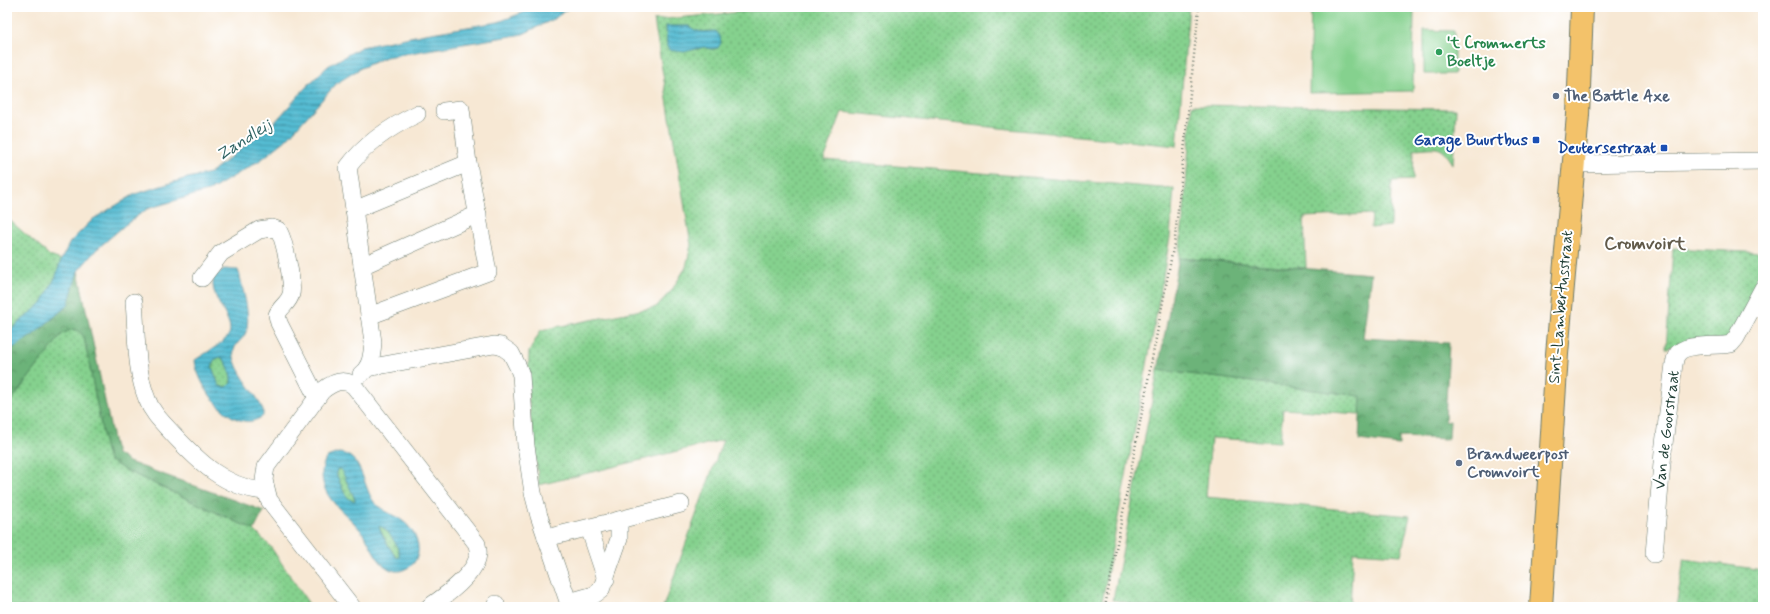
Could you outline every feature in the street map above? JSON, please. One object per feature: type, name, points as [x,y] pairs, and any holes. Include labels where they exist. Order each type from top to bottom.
[{"type":"main road","name":"Sint-Lambertusstraat","points":[[1541,607],[1557,354],[1578,115],[1582,7]]},
{"type":"street","points":[[369,316],[488,272],[468,163],[461,109],[444,112]]},
{"type":"street","points":[[367,368],[372,356],[373,342],[348,166],[371,142],[417,114]]},
{"type":"street","points":[[1574,164],[1763,161]]},
{"type":"street","points":[[354,210],[468,163]]},
{"type":"street","points":[[362,266],[478,214]]},
{"type":"street","points":[[202,278],[221,253],[259,230],[272,228],[278,230],[286,249],[292,293],[287,302],[279,309],[276,315],[317,398]]},
{"type":"street","name":"Van de Goorstraat","points":[[1654,554],[1663,452],[1674,364],[1677,355],[1682,350],[1689,347],[1731,344],[1736,338],[1763,288]]},
{"type":"street","points":[[134,302],[139,371],[150,408],[204,466],[239,487],[254,491],[266,492]]},
{"type":"street","points":[[349,382],[367,368],[494,345],[501,346],[511,353],[520,375],[526,446],[533,494],[546,538],[570,605],[594,595],[601,590],[619,539],[619,520]]},
{"type":"street","points":[[352,607],[269,500],[264,480],[266,467],[322,390],[330,385],[342,381],[349,382],[354,386],[477,544],[477,560],[468,575],[429,607]]},
{"type":"street","points":[[546,538],[681,504]]},
{"type":"street","points":[[589,528],[606,579]]},
{"type":"path","points":[[1106,607],[1175,238],[1199,7]]},
{"type":"green space","points":[[796,7],[1189,7],[1177,146],[842,112],[824,160],[1174,189],[1170,237],[1101,607],[663,607],[723,440],[539,485],[528,395],[529,352],[541,330],[656,307],[672,290],[686,267],[691,245],[654,20]],"holes":[[[666,26],[689,26],[698,32],[708,31],[718,48],[711,49],[704,47],[692,50],[667,46]]]},
{"type":"green space","points":[[1311,7],[1414,7],[1413,91],[1309,93]]},
{"type":"green space","name":"'t Crommerts Boeltje","points":[[1424,30],[1454,31],[1454,74],[1424,74]]},
{"type":"green space","points":[[1192,105],[1456,109],[1453,164],[1445,153],[1437,148],[1414,149],[1413,180],[1392,181],[1391,226],[1371,228],[1372,214],[1304,217],[1306,268],[1179,258]]},
{"type":"green space","points":[[7,218],[50,256],[61,260],[56,276],[42,303],[7,333]]},
{"type":"green space","points":[[1673,248],[1763,253],[1763,280],[1729,339],[1671,346],[1666,349]]},
{"type":"green space","points":[[1179,258],[1371,274],[1363,338],[1449,343],[1445,422],[1450,421],[1449,439],[1399,437],[1399,445],[1359,440],[1361,396],[1158,370]]},
{"type":"green space","points":[[78,271],[117,454],[129,462],[264,511],[254,530],[125,470],[109,460],[84,337],[79,331],[73,329],[62,334],[7,406],[7,352],[33,335],[68,305]]},
{"type":"green space","points":[[73,329],[79,331],[84,337],[109,460],[125,470],[254,530],[270,546],[311,607],[7,607],[7,406],[62,334]]},
{"type":"green space","points":[[220,357],[227,365],[231,376],[231,383],[227,387],[219,386],[212,367],[214,360]]},
{"type":"green space","points":[[1158,370],[1361,396],[1360,414],[1283,409],[1280,442],[1211,438],[1206,497],[1410,516],[1401,555],[1353,552],[1350,607],[1150,607],[1113,600]]},
{"type":"green space","points":[[337,469],[341,469],[349,483],[355,501],[351,500],[345,495],[336,474]]},
{"type":"green space","points":[[379,526],[386,530],[393,539],[398,549],[399,557],[397,558],[393,552]]},
{"type":"green space","points":[[1684,559],[1763,570],[1763,607],[1676,607]]},
{"type":"water","points":[[538,7],[570,7],[554,19],[523,34],[386,57],[361,68],[337,83],[286,140],[262,159],[211,190],[147,209],[125,225],[96,250],[78,271],[68,305],[33,335],[7,352],[7,333],[42,303],[56,276],[61,260],[70,242],[93,219],[135,194],[184,179],[210,173],[275,122],[307,86],[328,66],[361,47],[425,34],[498,22]]},
{"type":"water","points":[[666,26],[689,26],[692,29],[699,31],[716,31],[720,37],[721,43],[718,48],[711,49],[704,47],[684,52],[669,50],[667,47]]},
{"type":"water","points":[[224,269],[238,270],[240,276],[247,309],[248,322],[246,333],[236,346],[234,355],[238,368],[257,397],[263,410],[263,416],[252,421],[240,420],[229,415],[219,406],[202,383],[197,371],[195,360],[226,339],[230,330],[229,324],[215,293],[213,285],[214,277]],"holes":[[[220,357],[229,368],[231,376],[231,383],[227,387],[219,386],[212,367],[214,360]]]},
{"type":"water","points":[[338,453],[347,455],[353,459],[358,466],[368,491],[376,504],[410,528],[416,539],[418,552],[414,562],[409,567],[403,570],[394,571],[385,566],[377,558],[367,539],[332,501],[327,493],[322,475],[323,466],[327,457]],"holes":[[[337,469],[341,469],[355,501],[351,500],[345,494],[336,474]],[[379,526],[386,530],[393,539],[398,549],[399,557],[397,558],[392,552]]]},
{"type":"place","name":"'t Crommerts Boeltje","points":[[1439,52]]},
{"type":"place","name":"The Battle Axe","points":[[1556,96]]},
{"type":"place","name":"Garage Buurtbus","points":[[1536,140]]},
{"type":"place","name":"Deutersestraat","points":[[1664,148]]},
{"type":"place","name":"Brandweerpost Cromvoirt","points":[[1459,463]]},
{"type":"district","name":"Cromvoirt","points":[[1645,244]]},
{"type":"water label","name":"Zandleij","points":[[244,140]]}]
